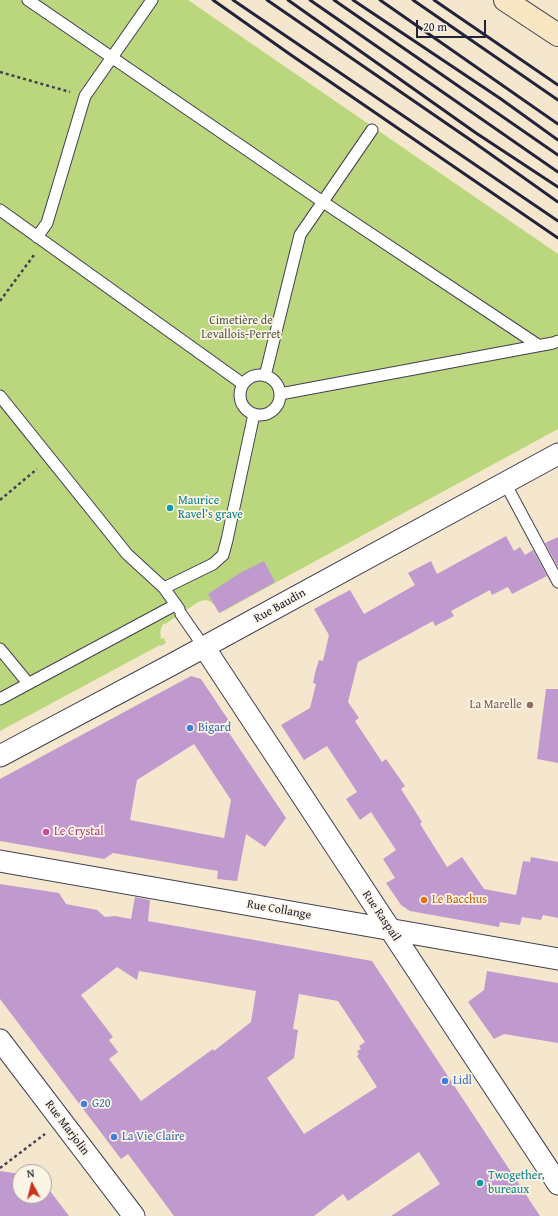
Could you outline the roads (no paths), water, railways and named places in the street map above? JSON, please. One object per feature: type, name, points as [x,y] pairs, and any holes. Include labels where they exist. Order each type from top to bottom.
[{"type":"main road","points":[[505,0],[558,35]]},
{"type":"street","name":"Rue Baudin","points":[[0,756],[204,648],[558,454]]},
{"type":"street","name":"Rue Raspail","points":[[204,648],[558,1184]]},
{"type":"street","name":"Rue Collange","points":[[0,861],[558,959]]},
{"type":"street","name":"Rue Marjolin","points":[[0,1040],[134,1216]]},
{"type":"lane","points":[[28,0],[323,202],[538,345]]},
{"type":"lane","points":[[41,239],[85,96],[152,0]]},
{"type":"lane","points":[[265,376],[300,235],[372,130]]},
{"type":"lane","points":[[0,210],[243,384]]},
{"type":"lane","points":[[280,394],[558,341]]},
{"type":"lane","points":[[265,376],[272,380],[276,385],[280,394],[279,400],[274,409],[264,415],[248,412],[243,406],[240,398],[240,391],[243,384],[250,378],[265,376]]},
{"type":"lane","points":[[0,396],[127,554],[164,588],[204,648]]},
{"type":"lane","points":[[164,588],[213,564],[223,554],[254,414]]},
{"type":"lane","points":[[505,483],[558,582]]},
{"type":"lane","points":[[0,698],[178,609]]},
{"type":"lane","points":[[0,649],[28,684]]},
{"type":"railway","points":[[213,0],[558,238]]},
{"type":"railway","points":[[233,0],[558,221]]},
{"type":"railway","points":[[267,0],[558,202]]},
{"type":"railway","points":[[288,0],[476,133],[558,187]]},
{"type":"railway","points":[[310,0],[558,172]]},
{"type":"railway","points":[[334,0],[558,155]]},
{"type":"railway","points":[[353,0],[501,99],[558,140]]},
{"type":"railway","points":[[380,0],[558,124]]},
{"type":"railway","points":[[413,0],[558,100]]},
{"type":"railway","points":[[434,0],[558,85]]},
{"type":"place","name":"Maurice Ravel’s grave","points":[[170,508]]},
{"type":"place","name":"La Marelle","points":[[530,705]]},
{"type":"place","name":"Bigard","points":[[190,728]]},
{"type":"place","name":"Le Crystal","points":[[46,832]]},
{"type":"place","name":"Le Bacchus","points":[[424,900]]},
{"type":"place","name":"Lidl","points":[[445,1081]]},
{"type":"place","name":"G20","points":[[84,1104]]},
{"type":"place","name":"La Vie Claire","points":[[114,1137]]},
{"type":"place","name":"Twogether, bureaux","points":[[480,1183]]},
{"type":"park label","name":"Cimetière de Levallois-Perret","points":[[241,328]]}]
